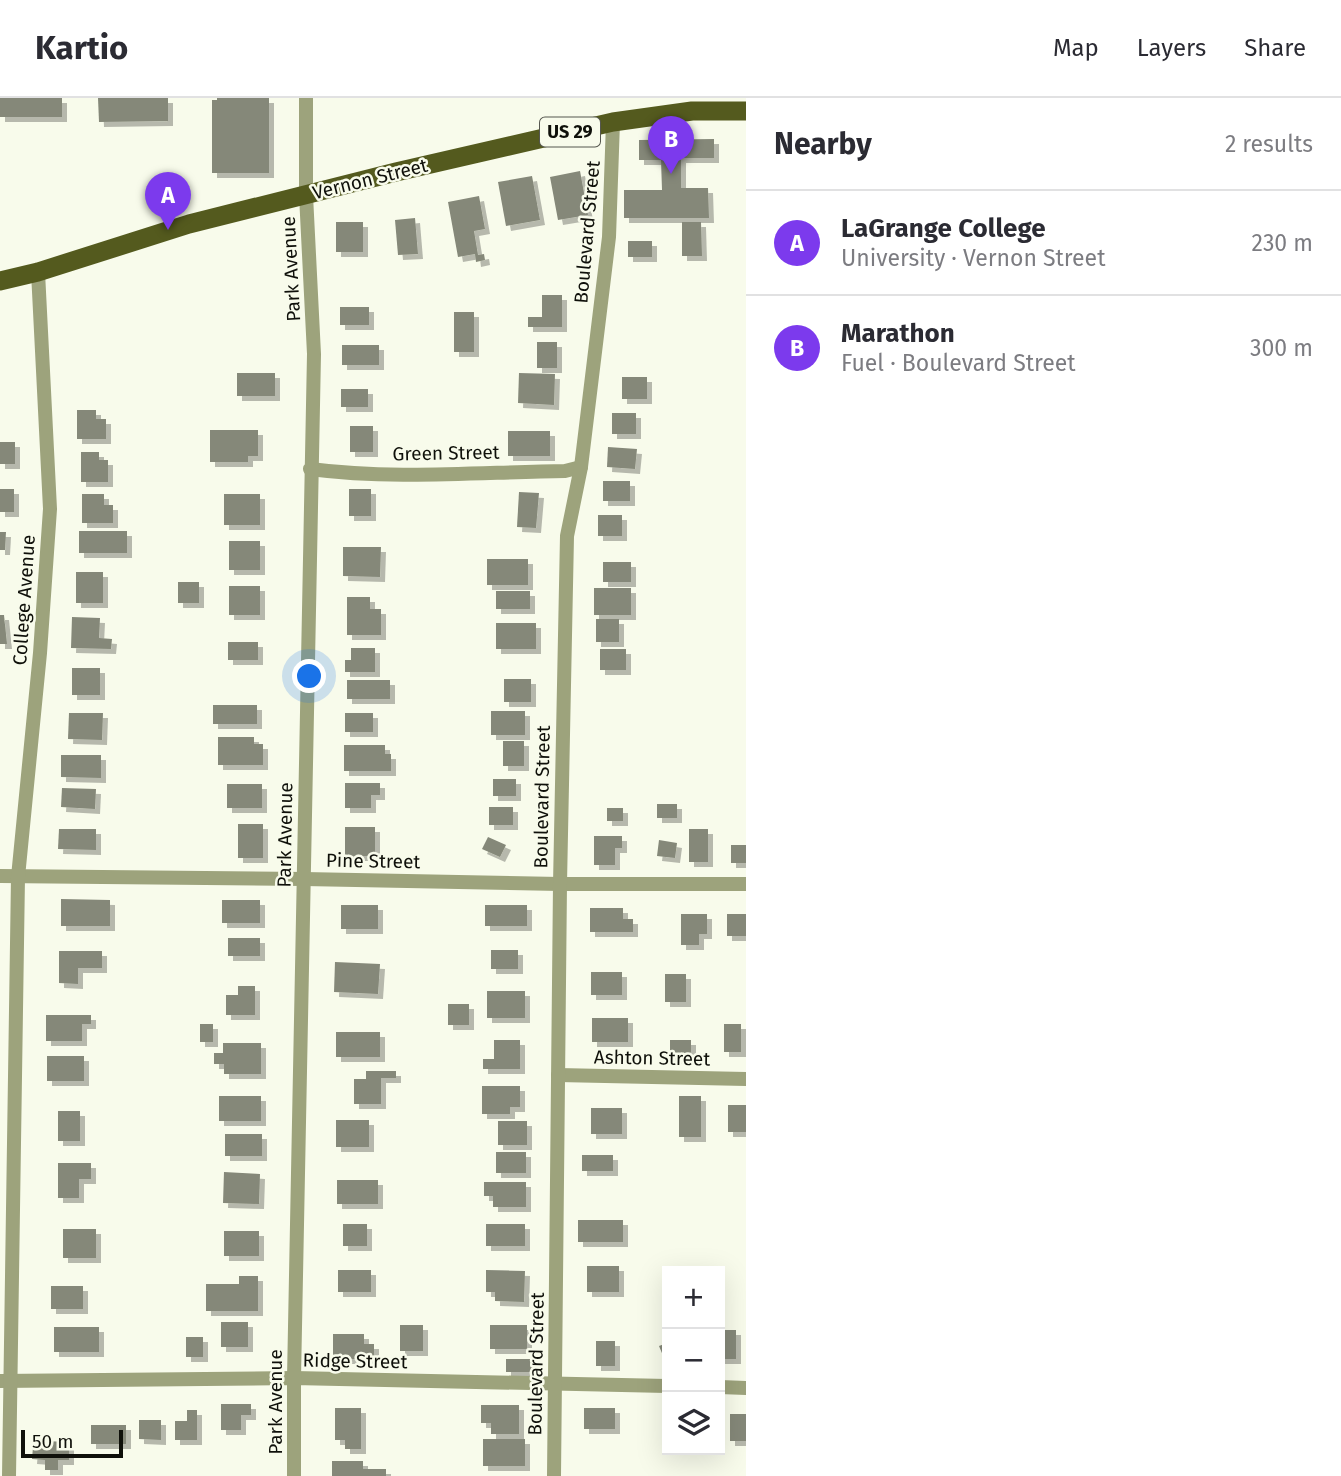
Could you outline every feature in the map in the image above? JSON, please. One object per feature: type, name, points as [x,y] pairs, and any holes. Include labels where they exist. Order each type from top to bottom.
[{"type":"main road","name":"Vernon Street","points":[[0,281],[38,272],[189,224],[613,122],[692,111],[746,111]]},
{"type":"street","name":"Park Avenue","points":[[294,1476],[314,354],[306,195],[306,98]]},
{"type":"street","name":"Boulevard Street","points":[[554,1476],[559,884],[567,536],[581,467],[609,237],[613,122]]},
{"type":"street","name":"College Avenue","points":[[9,1476],[5,1381],[18,877],[40,653],[50,509],[38,272]]},
{"type":"street","name":"Green Street","points":[[310,469],[338,473],[435,473],[565,471],[581,467]]},
{"type":"street","name":"Pine Street","points":[[0,876],[746,884]]},
{"type":"street","name":"Ashton Street","points":[[558,1075],[746,1079]]},
{"type":"street","name":"Ridge Street","points":[[5,1381],[294,1378],[662,1386]]},
{"type":"street","points":[[725,1387],[746,1388]]},
{"type":"building","points":[[0,98],[62,98],[62,117],[0,117]]},
{"type":"building","points":[[98,98],[168,98],[168,121],[99,122]]},
{"type":"building","points":[[269,98],[269,173],[212,173],[212,100]]},
{"type":"building","points":[[714,139],[714,158],[681,158],[681,188],[708,188],[709,218],[624,218],[624,190],[662,190],[661,160],[639,160],[639,140]]},
{"type":"building","points":[[580,171],[588,215],[558,220],[550,177]]},
{"type":"building","points":[[532,176],[540,220],[506,226],[498,182]]},
{"type":"building","points":[[479,196],[485,229],[474,231],[478,255],[484,254],[485,260],[476,262],[475,254],[458,257],[448,202]]},
{"type":"building","points":[[415,218],[418,254],[398,255],[395,220]]},
{"type":"building","points":[[336,222],[363,222],[363,252],[336,252]]},
{"type":"building","points":[[682,222],[701,222],[702,256],[682,256]]},
{"type":"building","points":[[628,241],[652,241],[652,257],[628,257]]},
{"type":"building","points":[[542,295],[562,295],[562,327],[528,327],[528,317],[542,317]]},
{"type":"building","points":[[340,307],[369,307],[369,325],[340,325]]},
{"type":"building","points":[[454,312],[474,312],[474,352],[454,352]]},
{"type":"building","points":[[537,342],[557,342],[557,368],[537,368]]},
{"type":"building","points":[[342,345],[379,345],[379,365],[342,365]]},
{"type":"building","points":[[237,373],[275,373],[275,396],[237,396]]},
{"type":"building","points":[[519,373],[555,374],[554,405],[518,403]]},
{"type":"building","points":[[622,377],[647,377],[647,399],[622,399]]},
{"type":"building","points":[[341,389],[368,389],[368,407],[341,407]]},
{"type":"building","points":[[77,410],[96,410],[96,419],[106,419],[106,439],[77,439]]},
{"type":"building","points":[[612,413],[636,413],[636,434],[612,434]]},
{"type":"building","points":[[350,426],[373,426],[373,452],[350,452]]},
{"type":"building","points":[[210,430],[258,430],[258,456],[248,456],[248,462],[210,462]]},
{"type":"building","points":[[508,431],[550,431],[550,456],[508,456]]},
{"type":"building","points":[[0,442],[15,442],[15,464],[0,464]]},
{"type":"building","points":[[608,447],[637,449],[635,469],[607,467]]},
{"type":"building","points":[[81,452],[99,452],[99,460],[108,460],[108,482],[81,482]]},
{"type":"building","points":[[603,481],[630,481],[630,501],[603,501]]},
{"type":"building","points":[[0,489],[14,489],[14,512],[0,512]]},
{"type":"building","points":[[349,489],[371,489],[371,516],[349,516]]},
{"type":"building","points":[[519,492],[539,493],[536,528],[517,527]]},
{"type":"building","points":[[82,494],[104,494],[104,505],[113,505],[113,523],[82,523]]},
{"type":"building","points":[[224,494],[260,494],[260,525],[224,525]]},
{"type":"building","points":[[598,515],[622,515],[622,536],[598,536]]},
{"type":"building","points":[[79,531],[127,531],[127,553],[79,553]]},
{"type":"building","points":[[0,532],[6,532],[5,550],[0,550]]},
{"type":"building","points":[[229,541],[260,541],[260,570],[229,570]]},
{"type":"building","points":[[343,547],[381,547],[380,577],[343,576]]},
{"type":"building","points":[[487,559],[528,559],[528,585],[487,585]]},
{"type":"building","points":[[603,562],[631,562],[631,582],[603,582]]},
{"type":"building","points":[[76,572],[103,572],[103,603],[76,603]]},
{"type":"building","points":[[178,582],[199,582],[199,603],[178,603]]},
{"type":"building","points":[[229,586],[260,586],[260,615],[229,615]]},
{"type":"building","points":[[594,588],[631,588],[631,615],[594,615]]},
{"type":"building","points":[[496,591],[530,591],[530,609],[496,609]]},
{"type":"building","points":[[347,597],[370,597],[370,609],[381,609],[381,635],[347,635]]},
{"type":"building","points":[[0,615],[4,615],[7,644],[0,644]]},
{"type":"building","points":[[72,617],[100,618],[99,638],[112,639],[111,649],[71,648]]},
{"type":"building","points":[[596,619],[619,619],[619,642],[596,642]]},
{"type":"building","points":[[496,623],[536,623],[536,649],[496,649]]},
{"type":"building","points":[[228,642],[258,642],[258,660],[228,660]]},
{"type":"building","points":[[351,648],[375,648],[375,672],[345,672],[345,660],[351,660]]},
{"type":"building","points":[[600,649],[626,649],[626,670],[600,670]]},
{"type":"building","points":[[72,668],[100,668],[100,695],[72,695]]},
{"type":"building","points":[[504,679],[531,679],[531,702],[504,702]]},
{"type":"building","points":[[347,680],[390,680],[390,699],[347,699]]},
{"type":"building","points":[[213,705],[257,705],[257,724],[213,724]]},
{"type":"building","points":[[491,711],[525,711],[525,735],[491,735]]},
{"type":"building","points":[[69,713],[103,713],[102,740],[68,739]]},
{"type":"building","points":[[345,713],[373,713],[373,732],[345,732]]},
{"type":"building","points":[[218,737],[254,737],[254,744],[263,744],[263,765],[218,765]]},
{"type":"building","points":[[503,741],[524,741],[524,766],[503,766]]},
{"type":"building","points":[[344,745],[385,745],[385,754],[391,754],[391,771],[344,771]]},
{"type":"building","points":[[61,755],[101,755],[101,778],[61,777]]},
{"type":"building","points":[[493,779],[516,779],[516,796],[493,796]]},
{"type":"building","points":[[345,783],[380,783],[380,795],[371,795],[371,808],[345,808]]},
{"type":"building","points":[[227,784],[262,784],[262,808],[227,808]]},
{"type":"building","points":[[62,788],[96,789],[95,809],[61,807]]},
{"type":"building","points":[[657,804],[677,804],[677,818],[657,818]]},
{"type":"building","points":[[489,807],[513,807],[513,825],[489,825]]},
{"type":"building","points":[[607,808],[623,808],[623,821],[607,821]]},
{"type":"building","points":[[238,824],[263,824],[263,858],[238,858]]},
{"type":"building","points":[[345,827],[375,827],[375,856],[345,856]]},
{"type":"building","points":[[59,829],[96,829],[96,850],[58,849]]},
{"type":"building","points":[[689,829],[708,829],[708,862],[689,862]]},
{"type":"building","points":[[594,836],[622,836],[622,848],[615,848],[615,865],[594,865]]},
{"type":"building","points":[[488,837],[506,845],[500,857],[482,849]]},
{"type":"building","points":[[659,840],[677,843],[675,858],[657,856]]},
{"type":"building","points":[[731,845],[746,845],[746,863],[731,863]]},
{"type":"building","points":[[61,899],[110,900],[110,926],[61,926]]},
{"type":"building","points":[[222,900],[260,900],[260,923],[222,923]]},
{"type":"building","points":[[341,905],[378,905],[378,929],[341,929]]},
{"type":"building","points":[[485,905],[527,905],[527,926],[485,926]]},
{"type":"building","points":[[590,908],[623,908],[623,919],[633,919],[633,932],[590,932]]},
{"type":"building","points":[[681,914],[707,914],[707,934],[699,934],[699,945],[681,945]]},
{"type":"building","points":[[727,914],[746,914],[746,936],[727,936]]},
{"type":"building","points":[[228,938],[260,938],[260,956],[228,956]]},
{"type":"building","points":[[491,950],[518,950],[518,969],[491,969]]},
{"type":"building","points":[[59,951],[102,951],[102,968],[78,968],[78,984],[59,983]]},
{"type":"building","points":[[335,962],[380,964],[378,994],[334,992]]},
{"type":"building","points":[[591,972],[622,972],[622,995],[591,995]]},
{"type":"building","points":[[665,974],[686,974],[686,1002],[665,1002]]},
{"type":"building","points":[[238,986],[255,986],[255,1015],[226,1015],[226,995],[238,995]]},
{"type":"building","points":[[487,991],[525,991],[525,1018],[487,1018]]},
{"type":"building","points":[[448,1004],[469,1004],[469,1025],[448,1025]]},
{"type":"building","points":[[46,1015],[91,1015],[91,1024],[82,1024],[82,1041],[46,1041]]},
{"type":"building","points":[[592,1018],[628,1018],[628,1042],[592,1042]]},
{"type":"building","points":[[200,1024],[213,1024],[213,1042],[200,1042]]},
{"type":"building","points":[[724,1024],[741,1024],[741,1052],[724,1052]]},
{"type":"building","points":[[336,1032],[380,1032],[380,1057],[336,1057]]},
{"type":"building","points":[[494,1040],[520,1040],[520,1069],[483,1069],[483,1059],[494,1059]]},
{"type":"building","points":[[670,1040],[691,1040],[691,1059],[670,1059]]},
{"type":"building","points":[[223,1043],[261,1043],[261,1074],[224,1074],[224,1064],[214,1064],[214,1053],[223,1053]]},
{"type":"building","points":[[47,1056],[84,1056],[84,1081],[47,1081]]},
{"type":"building","points":[[366,1071],[396,1071],[396,1078],[381,1078],[381,1104],[354,1104],[354,1079],[366,1079]]},
{"type":"building","points":[[482,1086],[520,1086],[520,1107],[510,1107],[510,1114],[482,1114]]},
{"type":"building","points":[[219,1096],[261,1096],[261,1121],[219,1121]]},
{"type":"building","points":[[679,1096],[701,1096],[701,1137],[679,1137]]},
{"type":"building","points":[[728,1105],[746,1105],[746,1132],[728,1132]]},
{"type":"building","points":[[591,1108],[622,1108],[622,1134],[591,1134]]},
{"type":"building","points":[[58,1111],[80,1111],[80,1141],[58,1141]]},
{"type":"building","points":[[336,1120],[369,1120],[369,1147],[336,1147]]},
{"type":"building","points":[[498,1121],[527,1121],[527,1145],[498,1145]]},
{"type":"building","points":[[225,1134],[262,1134],[262,1156],[225,1156]]},
{"type":"building","points":[[496,1152],[526,1152],[526,1173],[496,1173]]},
{"type":"building","points":[[582,1155],[613,1155],[613,1171],[582,1171]]},
{"type":"building","points":[[58,1163],[91,1163],[91,1179],[79,1179],[79,1198],[58,1198]]},
{"type":"building","points":[[224,1172],[260,1174],[259,1204],[223,1203]]},
{"type":"building","points":[[337,1180],[378,1180],[378,1204],[337,1204]]},
{"type":"building","points":[[484,1182],[526,1182],[526,1207],[493,1207],[493,1196],[484,1196]]},
{"type":"building","points":[[578,1220],[623,1220],[623,1242],[578,1242]]},
{"type":"building","points":[[343,1224],[367,1224],[367,1246],[343,1246]]},
{"type":"building","points":[[486,1224],[525,1224],[525,1246],[486,1246]]},
{"type":"building","points":[[63,1229],[96,1229],[96,1258],[63,1258]]},
{"type":"building","points":[[224,1231],[259,1231],[259,1256],[224,1256]]},
{"type":"building","points":[[587,1266],[619,1266],[619,1292],[587,1292]]},
{"type":"building","points":[[338,1270],[371,1270],[371,1292],[338,1292]]},
{"type":"building","points":[[486,1270],[525,1271],[524,1302],[495,1301],[495,1292],[486,1292]]},
{"type":"building","points":[[239,1276],[258,1276],[258,1311],[206,1311],[206,1284],[239,1284]]},
{"type":"building","points":[[51,1286],[83,1286],[83,1309],[51,1309]]},
{"type":"building","points":[[221,1322],[248,1322],[248,1347],[221,1347]]},
{"type":"building","points":[[400,1325],[423,1325],[423,1351],[400,1351]]},
{"type":"building","points":[[490,1325],[527,1325],[527,1349],[490,1349]]},
{"type":"building","points":[[54,1327],[99,1327],[99,1352],[54,1352]]},
{"type":"building","points":[[725,1330],[736,1330],[736,1359],[725,1359]]},
{"type":"building","points":[[333,1334],[364,1334],[364,1344],[374,1344],[374,1359],[333,1359]]},
{"type":"building","points":[[186,1337],[203,1337],[203,1357],[186,1357]]},
{"type":"building","points":[[596,1341],[615,1341],[615,1366],[596,1366]]},
{"type":"building","points":[[506,1359],[534,1359],[534,1372],[506,1372]]},
{"type":"building","points":[[221,1404],[251,1404],[251,1415],[241,1415],[241,1430],[221,1430]]},
{"type":"building","points":[[481,1405],[519,1405],[519,1434],[491,1434],[491,1423],[481,1423]]},
{"type":"building","points":[[335,1408],[361,1408],[361,1449],[345,1449],[345,1440],[335,1440]]},
{"type":"building","points":[[584,1408],[615,1408],[615,1429],[584,1429]]},
{"type":"building","points":[[187,1410],[197,1410],[197,1440],[175,1440],[175,1421],[187,1421]]},
{"type":"building","points":[[730,1414],[746,1414],[746,1441],[730,1441]]},
{"type":"building","points":[[139,1420],[161,1420],[161,1440],[139,1439]]},
{"type":"building","points":[[91,1425],[126,1425],[126,1444],[91,1444]]},
{"type":"building","points":[[483,1439],[525,1439],[525,1466],[483,1466]]},
{"type":"building","points":[[44,1441],[69,1442],[69,1460],[58,1460],[58,1470],[45,1470],[45,1460],[32,1459],[33,1447],[44,1447]]},
{"type":"building","points":[[332,1461],[363,1461],[363,1469],[386,1469],[386,1476],[332,1476]]},
{"type":"place","name":"Marathon","points":[[671,174]]},
{"type":"place","name":"LaGrange College","points":[[168,230]]}]
